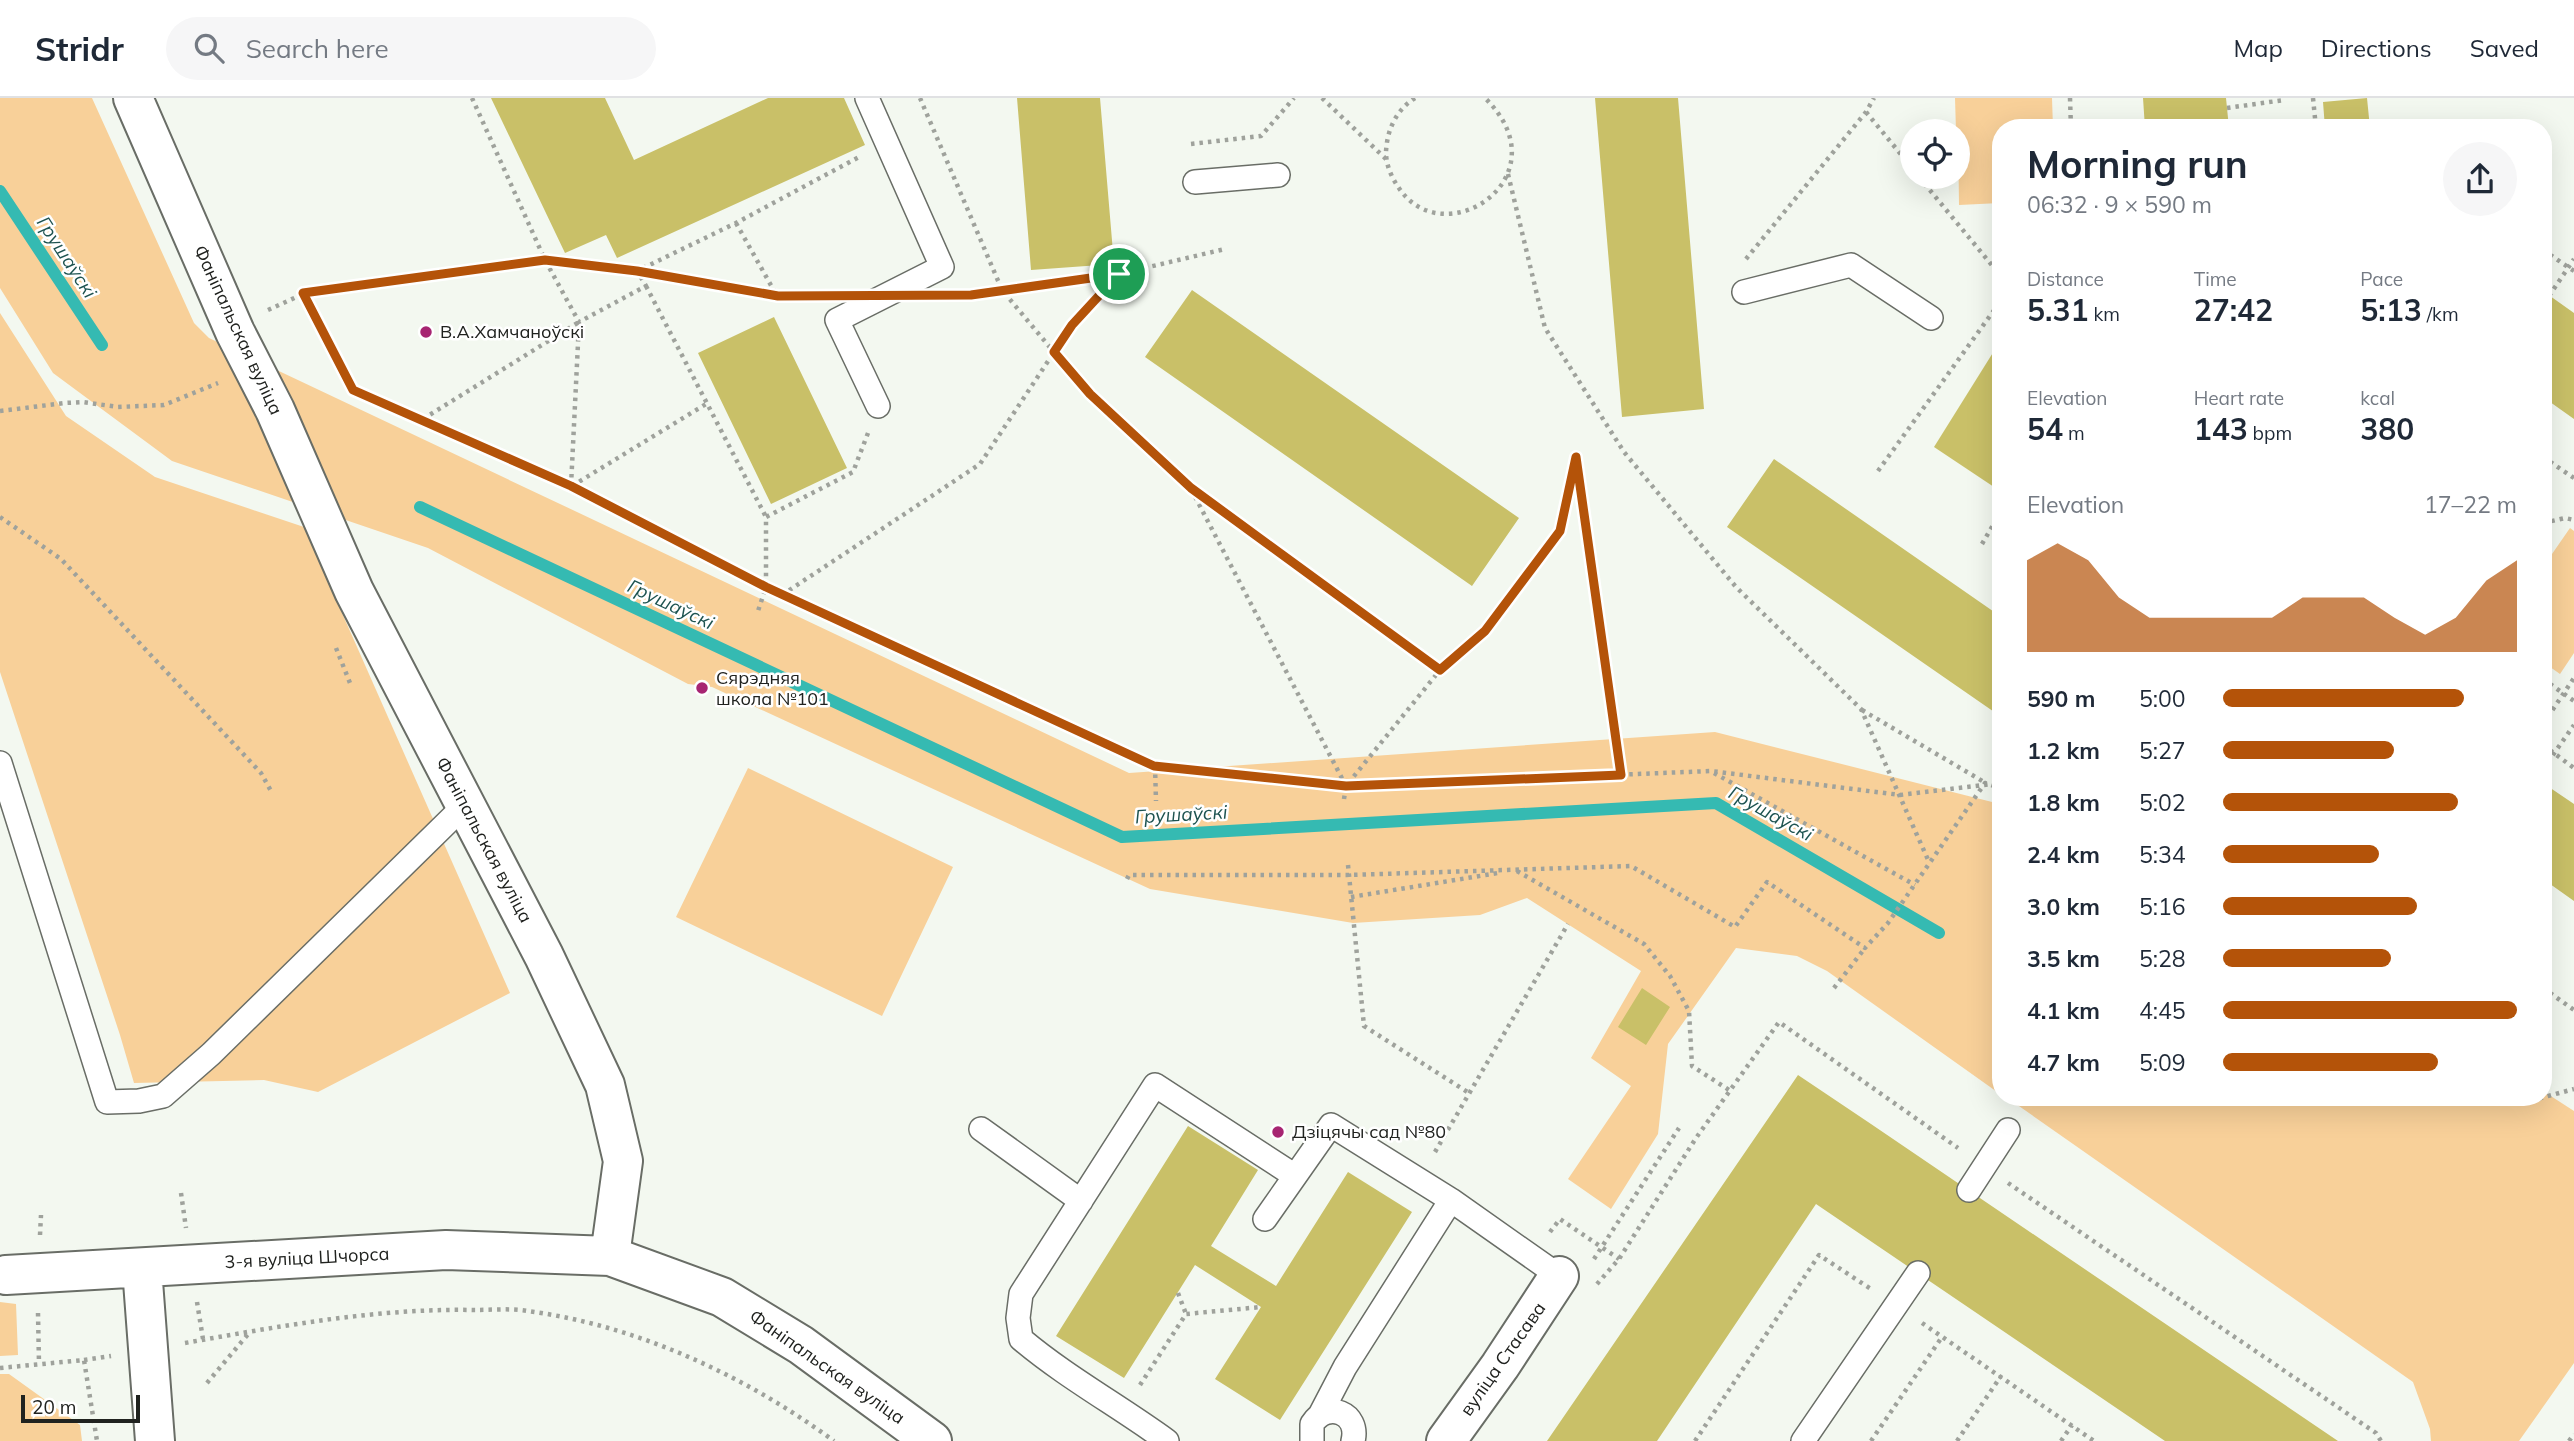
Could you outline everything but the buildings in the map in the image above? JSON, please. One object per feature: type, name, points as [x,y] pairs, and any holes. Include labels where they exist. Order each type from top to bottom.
[{"type":"street","name":"Фаніпальская вуліца","points":[[134,98],[235,332],[275,410],[354,592],[544,956],[605,1084],[623,1161],[610,1256],[722,1297],[800,1345],[932,1441]]},
{"type":"street","name":"3-я вуліца Шчорса","points":[[6,1275],[446,1250],[610,1256]]},
{"type":"street","points":[[142,1268],[155,1441]]},
{"type":"street","name":"вуліца Стасава","points":[[1446,1441],[1500,1366],[1580,1278]]},
{"type":"lane","points":[[867,98],[942,267],[837,320],[878,406]]},
{"type":"lane","points":[[1195,182],[1278,175]]},
{"type":"lane","points":[[1744,292],[1851,265],[1931,318]]},
{"type":"lane","points":[[0,763],[107,1102],[139,1101],[163,1096],[211,1054],[465,805]]},
{"type":"lane","points":[[1167,1441],[1125,1410],[1043,1357],[1021,1339],[1018,1318],[1021,1294],[1155,1085],[1295,1176]]},
{"type":"lane","points":[[1265,1219],[1331,1125],[1580,1278]]},
{"type":"lane","points":[[981,1129],[1081,1201]]},
{"type":"lane","points":[[1969,1190],[2008,1130]]},
{"type":"lane","points":[[1315,1426],[1345,1367],[1451,1200]]},
{"type":"lane","points":[[1803,1441],[1917,1273]]},
{"type":"lane","points":[[1345,1367],[1340,1389],[1341,1401],[1355,1431],[1353,1441]]},
{"type":"lane","points":[[1295,1441],[1336,1411],[1349,1417]]},
{"type":"path","points":[[472,98],[545,260],[579,322],[571,486]]},
{"type":"path","points":[[920,98],[1002,290],[1090,394],[1191,488],[1440,670]]},
{"type":"path","points":[[1191,144],[1261,136],[1294,98]]},
{"type":"path","points":[[1322,98],[1386,159]]},
{"type":"path","points":[[1415,98],[1406,104],[1394,120],[1387,139],[1386,159],[1392,179],[1404,195],[1420,207],[1440,213],[1460,213],[1480,205],[1497,192],[1508,174],[1512,153],[1509,131],[1500,113],[1485,98]]},
{"type":"path","points":[[1743,262],[1866,112],[1874,98]]},
{"type":"path","points":[[2070,98],[2071,119]]},
{"type":"path","points":[[2313,98],[2315,119]]},
{"type":"path","points":[[2227,108],[2284,100]]},
{"type":"path","points":[[1866,112],[1900,153]]},
{"type":"path","points":[[637,271],[736,223],[886,143]]},
{"type":"path","points":[[1508,174],[1545,328],[1624,452],[1736,587],[1861,709],[1984,783]]},
{"type":"path","points":[[1929,189],[1992,265]]},
{"type":"path","points":[[736,223],[778,296]]},
{"type":"path","points":[[957,294],[1119,274],[1225,249]]},
{"type":"path","points":[[2552,256],[2574,271]]},
{"type":"path","points":[[2552,291],[2574,259]]},
{"type":"path","points":[[261,313],[303,293],[545,260],[637,271],[778,296],[819,295]]},
{"type":"path","points":[[637,271],[766,517],[766,587],[758,611]]},
{"type":"path","points":[[782,595],[980,464],[1072,325],[1119,274]]},
{"type":"path","points":[[423,419],[579,322],[646,286]]},
{"type":"path","points":[[303,293],[353,390],[571,486],[782,595],[1154,766],[1346,786],[1711,771],[1900,795],[1992,784]]},
{"type":"path","points":[[1878,471],[1992,313]]},
{"type":"path","points":[[0,411],[83,402],[118,407],[164,405],[223,381]]},
{"type":"path","points":[[571,486],[706,404]]},
{"type":"path","points":[[766,517],[853,472],[878,406]]},
{"type":"path","points":[[1344,799],[1346,786],[1440,670],[1485,631],[1560,531],[1576,457],[1621,775]]},
{"type":"path","points":[[2552,463],[2574,478]]},
{"type":"path","points":[[1191,488],[1346,786]]},
{"type":"path","points":[[0,517],[61,559],[261,773],[271,791]]},
{"type":"path","points":[[2552,521],[2564,518],[2574,520]]},
{"type":"path","points":[[1982,544],[1992,527]]},
{"type":"path","points":[[2552,710],[2563,693],[2572,687],[2574,678]]},
{"type":"path","points":[[2552,685],[2574,701]]},
{"type":"path","points":[[1861,709],[1930,863]]},
{"type":"path","points":[[2552,756],[2574,725]]},
{"type":"path","points":[[2554,753],[2574,768]]},
{"type":"path","points":[[1154,766],[1156,801]]},
{"type":"path","points":[[1711,771],[1914,885]]},
{"type":"path","points":[[1834,988],[1888,923],[1984,783]]},
{"type":"path","points":[[1348,866],[1364,1026],[1469,1093]]},
{"type":"path","points":[[1129,875],[1349,875],[1631,866],[1735,927],[1767,881],[1865,948]]},
{"type":"path","points":[[1351,897],[1516,870],[1644,944],[1670,976],[1689,1011],[1692,1066],[1730,1090]]},
{"type":"path","points":[[1419,1180],[1567,924]]},
{"type":"path","points":[[2552,994],[2574,1010]]},
{"type":"path","points":[[1580,1278],[1619,1259],[1696,1138],[1779,1022],[1984,1167],[2376,1433],[2381,1441]]},
{"type":"path","points":[[2552,1094],[2574,1088]]},
{"type":"path","points":[[1580,1278],[1679,1128]]},
{"type":"path","points":[[1178,1293],[1186,1314]]},
{"type":"path","points":[[1186,1314],[1261,1307]]},
{"type":"path","points":[[203,1339],[357,1315],[425,1309],[526,1310],[615,1328],[656,1342],[752,1389],[834,1441]]},
{"type":"path","points":[[1125,1410],[1186,1314]]},
{"type":"path","points":[[207,1383],[251,1331]]},
{"type":"path","points":[[1871,1441],[1942,1337]]},
{"type":"path","points":[[0,1368],[84,1360],[97,1441]]},
{"type":"path","points":[[1957,1441],[2001,1376]]},
{"type":"path","points":[[2061,1441],[2072,1425]]},
{"type":"path","points":[[2569,1441],[2574,1434]]},
{"type":"shaded area","points":[[0,98],[92,98],[194,323],[209,338],[1129,773],[1715,732],[1992,802],[1992,1088],[1827,971],[1797,956],[1736,948],[1668,1044],[1658,1134],[1611,1209],[1568,1179],[1631,1086],[1591,1058],[1641,971],[1527,898],[1480,915],[1353,923],[1150,889],[712,687],[688,684],[428,548],[172,461],[53,373],[0,288]]},
{"type":"shaded area","points":[[1955,98],[2052,98],[2053,119],[1992,119],[1992,203],[1959,205],[1959,189],[1970,189],[1970,119],[1956,119]]},
{"type":"shaded area","points":[[0,313],[66,416],[155,477],[304,527],[510,993],[318,1092],[264,1080],[134,1083],[0,672]]},
{"type":"shaded area","points":[[2570,528],[2574,531],[2574,653],[2560,674],[2552,668],[2552,554]]},
{"type":"shaded area","points":[[748,768],[953,867],[882,1016],[676,917]]},
{"type":"shaded area","points":[[2552,1097],[2574,1111],[2574,1363],[2519,1441],[2431,1441],[2430,1429],[2413,1382],[2019,1106],[2552,1106]]},
{"type":"shaded area","points":[[0,1302],[16,1304],[18,1355],[0,1356]]},
{"type":"shaded area","points":[[0,1374],[9,1374],[80,1425],[82,1441],[0,1441]]},
{"type":"waterway","name":"Грушаўскі","points":[[0,191],[102,345]]},
{"type":"waterway","name":"Грушаўскі","points":[[420,507],[1122,837],[1716,803],[1939,933]]},
{"type":"place","name":"В.А.Хамчаноўскі","points":[[426,332]]},
{"type":"place","name":"Сярэдняя школа №101","points":[[702,688]]},
{"type":"place","name":"Дзіцячы сад №80","points":[[1278,1132]]},
{"type":"route","points":[[545,260],[637,271],[778,296],[971,295],[1119,274],[1072,325],[1054,352],[1090,394],[1191,488],[1440,670],[1485,631],[1560,531],[1576,457],[1621,775],[1346,786],[1154,766],[766,587],[571,486],[353,390],[303,293],[545,260]]}]
